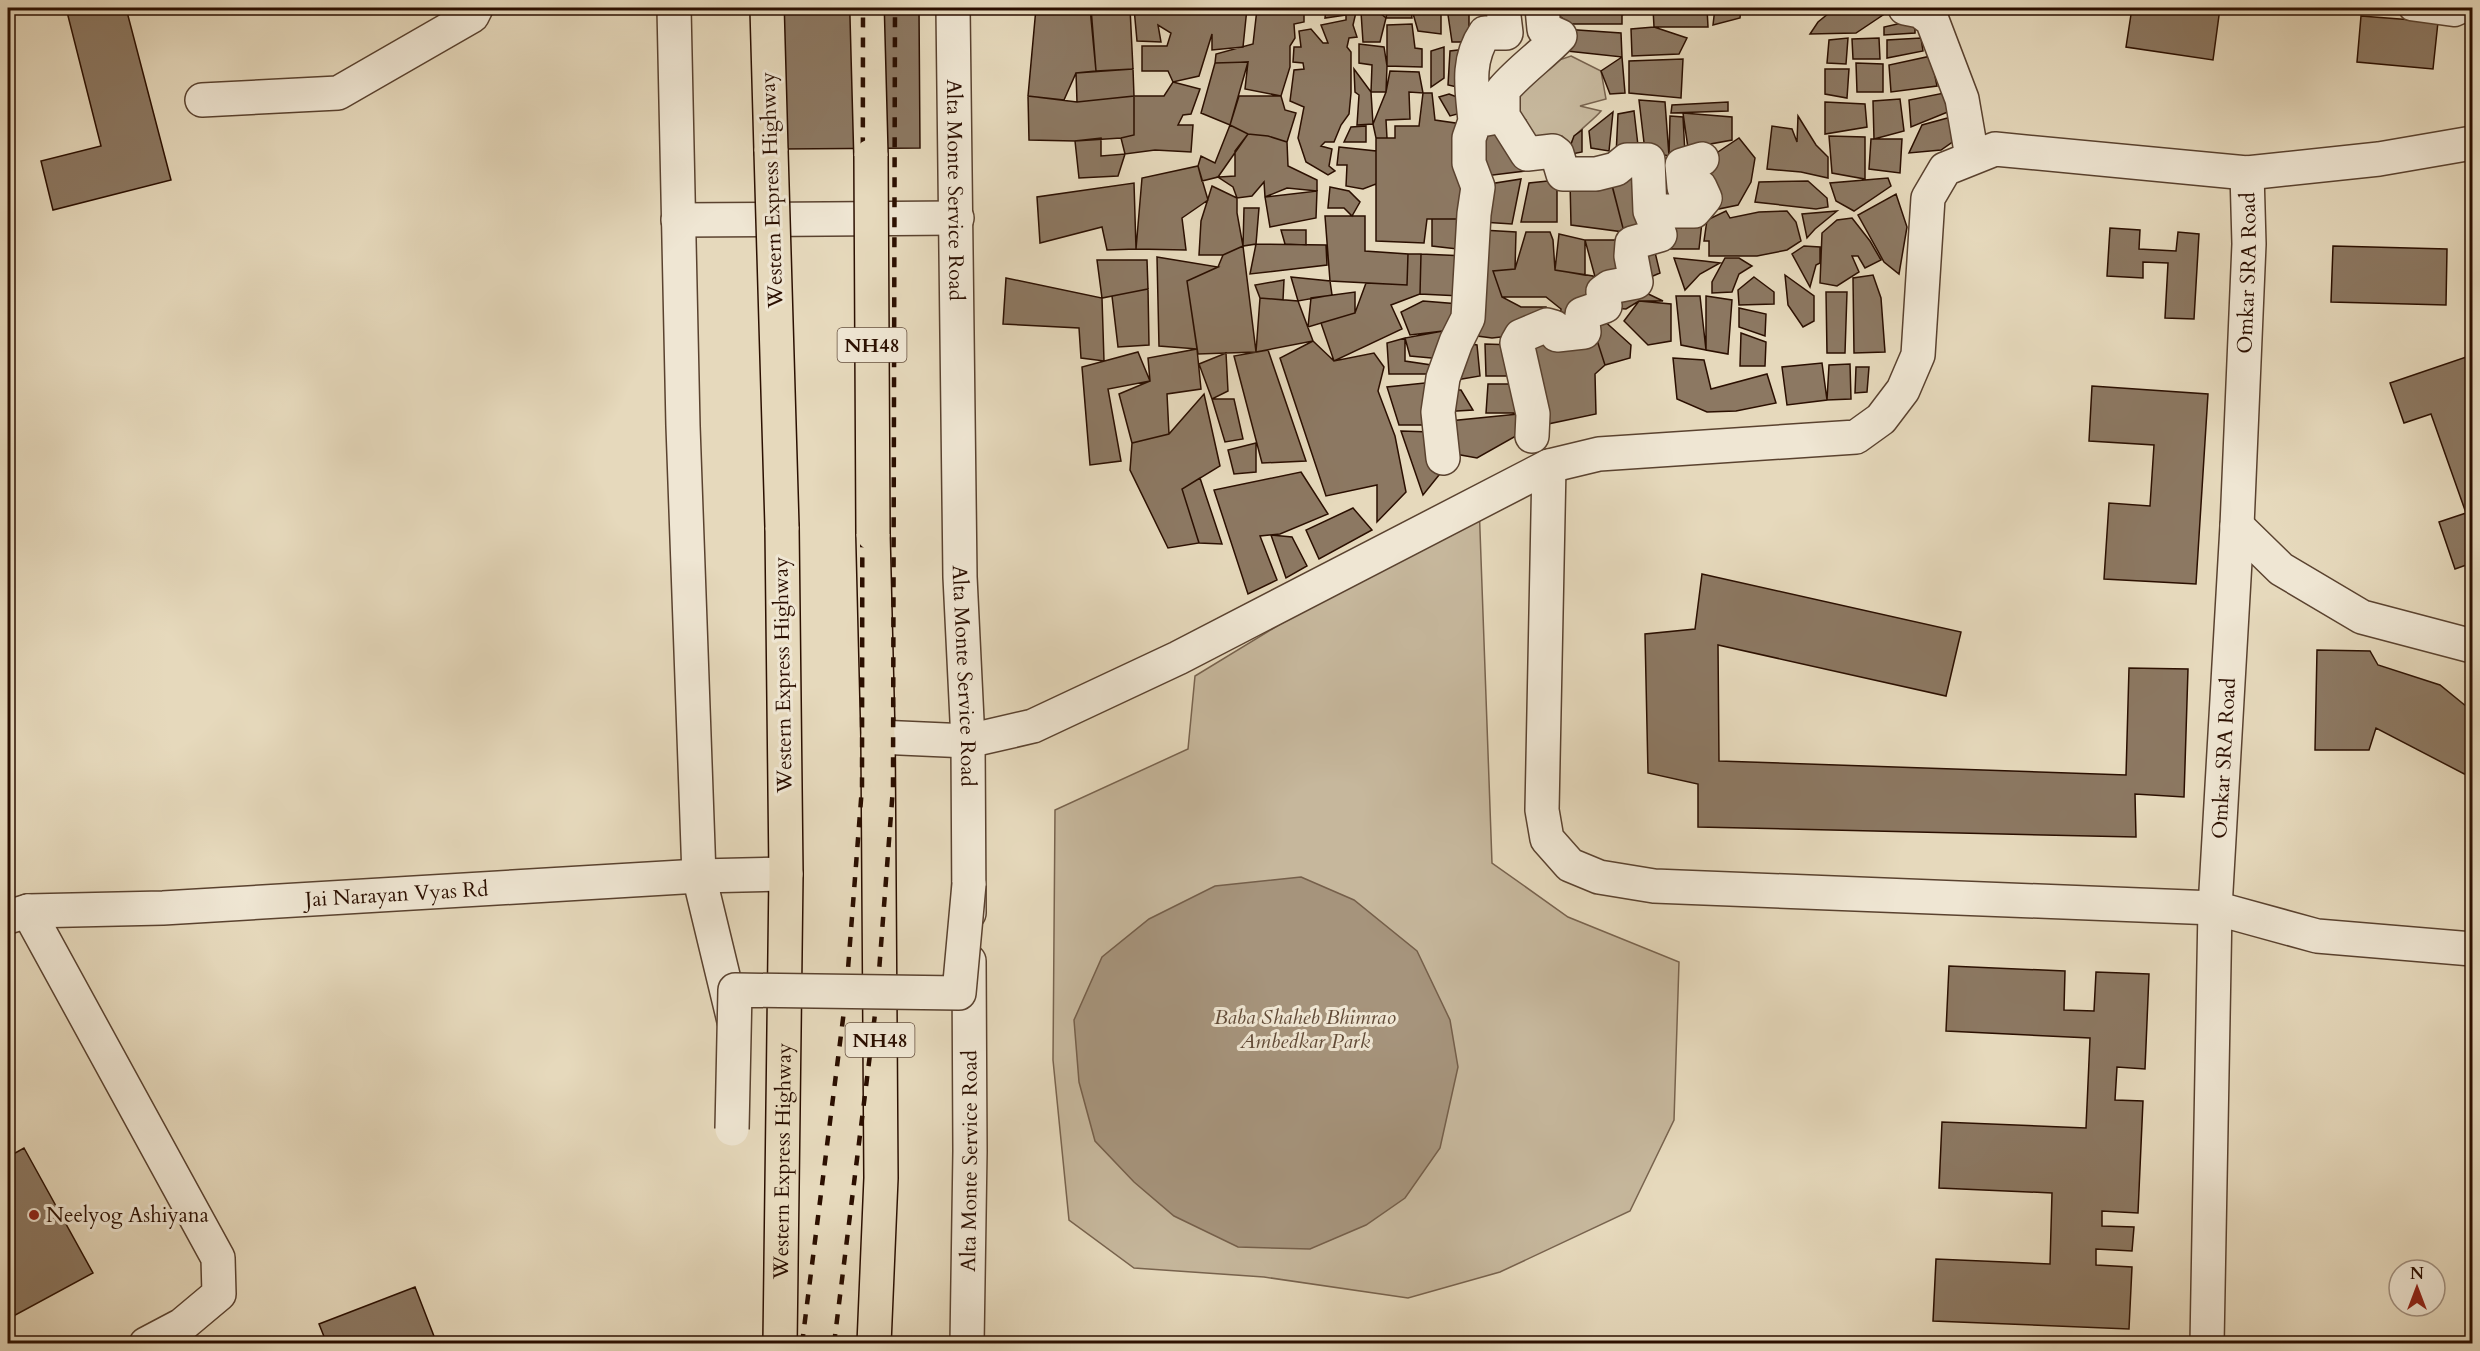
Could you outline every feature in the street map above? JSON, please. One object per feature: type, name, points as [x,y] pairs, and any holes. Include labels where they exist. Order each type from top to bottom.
[{"type":"highway","name":"Western Express Highway","points":[[767,8],[782,527],[786,874],[780,1344]]},
{"type":"highway","name":"NH48","points":[[867,8],[871,156],[873,534],[878,737],[881,1178],[874,1344]]},
{"type":"street","points":[[202,100],[338,93],[472,15],[476,8]]},
{"type":"street","points":[[674,8],[678,220],[699,876],[734,1022]]},
{"type":"street","name":"Alta Monte Service Road","points":[[953,8],[960,577],[968,741],[970,1151],[967,1344]]},
{"type":"street","points":[[1503,8],[1506,33],[1485,33],[1475,48],[1471,78],[1489,119],[1527,154],[1553,151],[1557,154],[1563,174],[1596,174],[1616,169],[1628,160],[1648,160],[1650,212],[1660,235],[1632,243],[1631,256],[1636,282],[1610,287],[1603,292],[1605,306],[1582,314],[1584,332],[1557,335],[1554,327],[1547,325],[1521,336],[1517,343],[1533,414],[1532,436]]},
{"type":"street","points":[[1443,458],[1438,412],[1443,378],[1456,342],[1468,318],[1474,214],[1478,187],[1469,163],[1469,138],[1489,119],[1503,90],[1517,74],[1541,56],[1560,36],[1544,29],[1542,8]]},
{"type":"street","points":[[1905,8],[1920,11],[1932,20],[1962,99],[1972,157]]},
{"type":"street","points":[[878,737],[968,741],[1033,726],[1178,658],[1549,466],[1599,454],[1856,437],[1881,419],[1903,390],[1918,355],[1928,198],[1946,169],[1972,157],[1995,149],[2247,173],[2379,159],[2472,144]]},
{"type":"street","points":[[1650,212],[1694,212],[1705,198],[1700,187],[1684,187],[1682,165],[1702,159]]},
{"type":"street","name":"Omkar SRA Road","points":[[2206,1344],[2215,908],[2237,526],[2249,244],[2247,173]]},
{"type":"street","points":[[678,220],[957,218]]},
{"type":"street","points":[[1549,466],[1542,810],[1547,839],[1570,865],[1599,877],[1654,886],[2215,908],[2317,936],[2472,949]]},
{"type":"street","points":[[2237,526],[2281,569],[2362,616],[2472,646]]},
{"type":"street","name":"Jai Narayan Vyas Rd","points":[[18,914],[163,908],[699,876],[786,874]]},
{"type":"street","points":[[732,1129],[735,990],[959,993],[969,884]]},
{"type":"street","points":[[18,914],[218,1258],[219,1294],[182,1325],[146,1344]]},
{"type":"lane","points":[[2411,8],[2455,14],[2464,8]]},
{"type":"green space","points":[[1571,56],[1601,71],[1606,99],[1580,106],[1601,111],[1579,131],[1570,146],[1562,136],[1548,144],[1518,131],[1526,120],[1513,117],[1517,74]]},
{"type":"green space","name":"Baba Shaheb Bhimrao Ambedkar Park","points":[[1479,503],[1492,863],[1568,917],[1679,962],[1674,1120],[1630,1211],[1500,1272],[1408,1298],[1264,1277],[1134,1268],[1069,1220],[1053,1060],[1055,810],[1188,749],[1195,676]]},
{"type":"shaded area","points":[[1301,877],[1354,900],[1417,951],[1450,1020],[1458,1067],[1440,1148],[1405,1198],[1366,1225],[1310,1249],[1238,1247],[1174,1216],[1134,1182],[1095,1141],[1079,1082],[1074,1020],[1102,957],[1149,919],[1215,886]]},
{"type":"building","points":[[66,8],[126,8],[171,180],[53,210],[41,161],[101,146]]},
{"type":"building","points":[[780,8],[919,8],[920,148],[782,149]]},
{"type":"building","points":[[1036,8],[1090,8],[1096,71],[1076,73],[1064,100],[1028,96]]},
{"type":"building","points":[[1091,8],[1130,8],[1133,69],[1096,71]]},
{"type":"building","points":[[1134,8],[1247,8],[1243,47],[1212,50],[1212,34],[1199,76],[1173,82],[1168,71],[1142,71],[1142,46],[1167,46],[1171,33],[1158,25],[1161,42],[1137,41]]},
{"type":"building","points":[[1318,8],[1319,11],[1304,11],[1304,22],[1294,24],[1295,38],[1290,46],[1290,67],[1281,96],[1245,89],[1248,62],[1215,63],[1216,54],[1253,44],[1257,9]]},
{"type":"building","points":[[1326,8],[1357,8],[1353,25],[1357,37],[1349,38],[1347,47],[1351,52],[1349,114],[1341,125],[1334,142],[1325,142],[1321,146],[1332,149],[1329,166],[1335,171],[1328,175],[1306,162],[1298,138],[1304,107],[1290,101],[1294,70],[1304,69],[1303,63],[1293,62],[1294,47],[1301,47],[1299,31],[1311,29],[1323,43],[1328,43],[1321,25],[1346,20],[1346,15],[1325,18]]},
{"type":"building","points":[[1371,8],[1386,18],[1380,42],[1363,42],[1361,12]]},
{"type":"building","points":[[1388,8],[1411,8],[1412,18],[1386,18]]},
{"type":"building","points":[[1441,8],[1441,34],[1418,31],[1412,10]]},
{"type":"building","points":[[1447,8],[1469,9],[1469,42],[1452,42]]},
{"type":"building","points":[[1549,8],[1630,8],[1629,12],[1622,15],[1622,24],[1570,24]]},
{"type":"building","points":[[1653,8],[1707,8],[1708,27],[1654,27]]},
{"type":"building","points":[[1715,8],[1741,8],[1740,18],[1713,25]]},
{"type":"building","points":[[2132,8],[2220,8],[2213,60],[2126,47]]},
{"type":"building","points":[[1834,9],[1889,11],[1856,33],[1810,34],[1818,22]]},
{"type":"building","points":[[2361,16],[2438,22],[2433,69],[2357,62]]},
{"type":"building","points":[[1915,20],[1915,33],[1884,35],[1884,27]]},
{"type":"building","points":[[1412,24],[1415,48],[1422,49],[1422,67],[1387,66],[1387,25]]},
{"type":"building","points":[[1654,27],[1687,38],[1679,54],[1632,56],[1631,29]]},
{"type":"building","points":[[1563,29],[1621,33],[1622,57],[1558,50]]},
{"type":"building","points":[[1848,38],[1846,64],[1827,63],[1829,40]]},
{"type":"building","points":[[1879,38],[1880,59],[1853,59],[1852,39]]},
{"type":"building","points":[[1921,38],[1923,51],[1887,58],[1887,40]]},
{"type":"building","points":[[1359,44],[1384,47],[1387,66],[1386,92],[1371,92],[1372,65],[1359,63]]},
{"type":"building","points":[[1444,47],[1444,78],[1431,87],[1431,51]]},
{"type":"building","points":[[1466,49],[1466,89],[1448,85],[1450,51]]},
{"type":"building","points":[[1931,56],[1937,86],[1891,92],[1889,65]]},
{"type":"building","points":[[1622,57],[1625,93],[1610,94],[1601,71]]},
{"type":"building","points":[[1683,59],[1681,98],[1629,93],[1629,61]]},
{"type":"building","points":[[1248,62],[1230,125],[1201,113],[1215,63]]},
{"type":"building","points":[[1856,63],[1883,64],[1883,92],[1857,92]]},
{"type":"building","points":[[1133,69],[1134,96],[1077,102],[1076,73]]},
{"type":"building","points":[[1354,69],[1371,92],[1373,124],[1357,125],[1359,95],[1355,92]]},
{"type":"building","points":[[1825,69],[1849,69],[1847,98],[1825,94]]},
{"type":"building","points":[[1390,71],[1419,72],[1423,93],[1409,92],[1410,119],[1386,120],[1387,138],[1376,138],[1373,124],[1386,92]]},
{"type":"building","points":[[1173,82],[1200,89],[1191,114],[1183,115],[1178,125],[1193,125],[1191,152],[1155,150],[1125,154],[1121,138],[1134,135],[1134,96],[1164,96]]},
{"type":"building","points":[[1949,92],[1955,109],[1911,127],[1909,100]]},
{"type":"building","points":[[1423,93],[1432,93],[1435,120],[1469,125],[1466,219],[1427,219],[1424,243],[1376,241],[1376,138],[1395,138],[1395,126],[1419,126]]},
{"type":"building","points":[[1449,94],[1465,100],[1465,112],[1450,116],[1439,97]]},
{"type":"building","points":[[1028,96],[1077,102],[1134,96],[1134,135],[1075,141],[1029,140]]},
{"type":"building","points":[[1239,96],[1281,96],[1285,110],[1296,113],[1287,142],[1268,136],[1248,134],[1230,125]]},
{"type":"building","points":[[1900,99],[1904,131],[1874,139],[1873,101]]},
{"type":"building","points":[[1639,100],[1665,102],[1669,156],[1645,151]]},
{"type":"building","points":[[1728,102],[1728,111],[1671,113],[1672,105]]},
{"type":"building","points":[[1825,102],[1865,104],[1867,127],[1825,134]]},
{"type":"building","points":[[1634,111],[1639,154],[1616,156],[1618,114]]},
{"type":"building","points":[[1613,112],[1609,151],[1591,148],[1589,131]]},
{"type":"building","points":[[1683,113],[1732,117],[1732,140],[1688,148]]},
{"type":"building","points":[[1962,114],[1961,136],[1941,150],[1909,153],[1922,125]]},
{"type":"building","points":[[1670,116],[1683,117],[1685,154],[1669,156]]},
{"type":"building","points":[[1798,116],[1816,145],[1828,157],[1828,178],[1801,172],[1767,169],[1772,126],[1792,129],[1797,142]]},
{"type":"building","points":[[1230,125],[1248,134],[1218,177],[1202,181],[1198,166],[1201,156],[1215,163]]},
{"type":"building","points":[[1366,126],[1366,142],[1344,142],[1351,127]]},
{"type":"building","points":[[1504,127],[1525,155],[1525,171],[1485,176],[1473,131]]},
{"type":"building","points":[[1582,130],[1582,152],[1567,155],[1574,136]]},
{"type":"building","points":[[1248,134],[1268,136],[1287,142],[1288,166],[1317,180],[1317,191],[1287,188],[1265,197],[1264,182],[1252,196],[1237,198],[1233,187],[1218,177],[1235,176],[1235,151]]},
{"type":"building","points":[[1829,136],[1865,137],[1865,179],[1832,173]]},
{"type":"building","points":[[1101,138],[1101,156],[1125,154],[1118,176],[1079,178],[1075,141]]},
{"type":"building","points":[[1739,138],[1755,158],[1751,182],[1738,205],[1709,211],[1703,162]]},
{"type":"building","points":[[1871,139],[1902,139],[1900,173],[1869,169]]},
{"type":"building","points":[[1339,147],[1376,151],[1376,184],[1363,189],[1346,186],[1347,165],[1337,165]]},
{"type":"building","points":[[1198,166],[1208,200],[1182,218],[1186,250],[1136,249],[1142,178]]},
{"type":"building","points":[[1645,169],[1649,229],[1624,232],[1612,185]]},
{"type":"building","points":[[1609,174],[1624,232],[1571,225],[1570,181]]},
{"type":"building","points":[[1888,178],[1891,186],[1854,211],[1836,201],[1830,183]]},
{"type":"building","points":[[1521,179],[1512,224],[1482,222],[1483,185]]},
{"type":"building","points":[[1557,180],[1557,222],[1521,222],[1529,183]]},
{"type":"building","points":[[1808,181],[1827,198],[1828,207],[1816,209],[1755,202],[1759,182]]},
{"type":"building","points":[[1134,183],[1136,249],[1107,250],[1102,227],[1040,243],[1037,197]]},
{"type":"building","points":[[1212,186],[1237,198],[1237,213],[1243,246],[1223,255],[1199,255],[1201,221]]},
{"type":"building","points":[[1330,187],[1349,191],[1360,202],[1352,216],[1344,208],[1328,208]]},
{"type":"building","points":[[1317,191],[1316,218],[1270,227],[1265,197]]},
{"type":"building","points":[[1896,194],[1907,227],[1899,274],[1884,262],[1858,215]]},
{"type":"building","points":[[1244,208],[1259,208],[1256,244],[1243,246]]},
{"type":"building","points":[[1726,211],[1730,218],[1759,212],[1787,211],[1796,222],[1801,241],[1787,250],[1757,256],[1709,256],[1709,241],[1704,241],[1707,220]]},
{"type":"building","points":[[1837,211],[1815,229],[1807,238],[1802,214]]},
{"type":"building","points":[[1325,216],[1365,216],[1365,251],[1408,254],[1407,285],[1330,281]]},
{"type":"building","points":[[1852,218],[1881,260],[1865,268],[1858,256],[1852,256],[1859,272],[1837,286],[1820,283],[1822,233],[1837,220]]},
{"type":"building","points":[[1432,219],[1466,219],[1466,250],[1432,246]]},
{"type":"building","points":[[1702,222],[1699,249],[1668,249],[1663,224]]},
{"type":"building","points":[[2110,228],[2140,230],[2139,249],[2176,251],[2178,232],[2199,234],[2194,319],[2165,318],[2168,263],[2143,262],[2143,278],[2107,276]]},
{"type":"building","points":[[1281,230],[1306,230],[1306,245],[1285,244]]},
{"type":"building","points":[[1482,230],[1516,232],[1515,269],[1493,271],[1502,297],[1521,307],[1546,307],[1545,324],[1519,335],[1492,338],[1470,335]]},
{"type":"building","points":[[1526,232],[1550,232],[1553,240],[1555,270],[1593,276],[1601,292],[1559,323],[1561,309],[1546,297],[1502,297],[1493,271],[1515,269]]},
{"type":"building","points":[[1559,234],[1585,240],[1585,275],[1555,270]]},
{"type":"building","points":[[1585,240],[1623,240],[1627,276],[1597,284]]},
{"type":"building","points":[[1256,244],[1326,245],[1327,265],[1250,274]]},
{"type":"building","points":[[1653,244],[1660,273],[1646,279],[1642,246]]},
{"type":"building","points":[[1243,246],[1256,352],[1198,354],[1187,281],[1218,267],[1223,255]]},
{"type":"building","points":[[1804,246],[1820,247],[1820,263],[1816,265],[1810,287],[1792,254]]},
{"type":"building","points":[[2333,246],[2447,249],[2446,305],[2331,302]]},
{"type":"building","points":[[1408,254],[1421,254],[1420,294],[1391,305],[1402,329],[1334,361],[1321,323],[1355,313],[1366,283],[1407,285]]},
{"type":"building","points":[[1421,254],[1466,256],[1461,296],[1420,294]]},
{"type":"building","points":[[1157,257],[1218,267],[1187,281],[1197,349],[1159,346]]},
{"type":"building","points":[[1674,258],[1720,263],[1700,274],[1685,290]]},
{"type":"building","points":[[1725,258],[1739,258],[1752,266],[1739,274],[1732,292],[1712,293],[1712,282]]},
{"type":"building","points":[[1097,260],[1147,260],[1148,289],[1102,298]]},
{"type":"building","points":[[1785,275],[1814,296],[1814,321],[1803,327],[1788,305]]},
{"type":"building","points":[[1873,275],[1881,298],[1885,352],[1854,353],[1853,278]]},
{"type":"building","points":[[1291,277],[1330,281],[1332,295],[1298,301]]},
{"type":"building","points":[[1754,277],[1774,292],[1774,304],[1739,305],[1738,290]]},
{"type":"building","points":[[1006,278],[1102,298],[1104,361],[1081,358],[1079,328],[1003,324]]},
{"type":"building","points":[[1284,280],[1283,300],[1260,298],[1255,285]]},
{"type":"building","points":[[1148,289],[1149,345],[1118,347],[1112,296]]},
{"type":"building","points":[[1612,289],[1638,289],[1663,301],[1639,301],[1626,309],[1612,308]]},
{"type":"building","points":[[1355,292],[1355,313],[1308,327],[1311,298]]},
{"type":"building","points":[[1826,292],[1847,292],[1845,353],[1827,353]]},
{"type":"building","points":[[1676,296],[1700,296],[1706,350],[1681,345]]},
{"type":"building","points":[[1706,296],[1732,300],[1728,354],[1706,350]]},
{"type":"building","points":[[1260,298],[1298,301],[1313,341],[1256,352]]},
{"type":"building","points":[[1423,301],[1459,304],[1443,331],[1410,335],[1401,312]]},
{"type":"building","points":[[1639,301],[1671,304],[1671,341],[1648,345],[1624,321]]},
{"type":"building","points":[[1739,308],[1766,314],[1765,336],[1739,327]]},
{"type":"building","points":[[1601,318],[1631,345],[1630,358],[1605,365],[1595,334]]},
{"type":"building","points":[[1443,331],[1442,359],[1410,356],[1405,338]]},
{"type":"building","points":[[1741,333],[1766,342],[1765,366],[1740,366]]},
{"type":"building","points":[[1595,334],[1605,365],[1595,374],[1596,414],[1543,425],[1520,344]]},
{"type":"building","points":[[1405,338],[1405,361],[1438,366],[1437,374],[1389,374],[1387,343]]},
{"type":"building","points":[[1313,341],[1334,361],[1374,353],[1384,367],[1378,391],[1395,436],[1406,492],[1377,522],[1377,485],[1326,496],[1280,358]]},
{"type":"building","points":[[1458,342],[1477,345],[1480,376],[1450,381]]},
{"type":"building","points":[[1485,344],[1515,345],[1517,376],[1486,376]]},
{"type":"building","points":[[1197,349],[1201,389],[1167,394],[1169,434],[1132,443],[1119,394],[1150,381],[1148,358]]},
{"type":"building","points":[[1268,350],[1306,461],[1262,463],[1234,356]]},
{"type":"building","points":[[1138,352],[1150,381],[1108,389],[1121,461],[1090,465],[1082,367]]},
{"type":"building","points":[[1226,353],[1228,391],[1212,399],[1199,364]]},
{"type":"building","points":[[2472,355],[2472,563],[2455,569],[2439,522],[2466,513],[2431,414],[2404,423],[2390,383]]},
{"type":"building","points":[[1673,358],[1704,360],[1711,389],[1767,374],[1776,403],[1736,411],[1707,412],[1677,399]]},
{"type":"building","points":[[1822,363],[1827,400],[1787,405],[1782,367]]},
{"type":"building","points":[[1850,364],[1851,399],[1827,400],[1829,365]]},
{"type":"building","points":[[1856,367],[1869,367],[1867,392],[1855,393]]},
{"type":"building","points":[[1434,382],[1433,425],[1399,425],[1387,387]]},
{"type":"building","points":[[1488,384],[1517,384],[1517,413],[1486,413]]},
{"type":"building","points":[[2092,386],[2208,394],[2196,584],[2104,579],[2109,503],[2150,506],[2154,445],[2089,441]]},
{"type":"building","points":[[1444,390],[1461,390],[1473,410],[1440,412]]},
{"type":"building","points":[[1204,394],[1220,466],[1182,489],[1199,543],[1168,548],[1130,470],[1132,443],[1169,434]]},
{"type":"building","points":[[1212,399],[1234,399],[1243,439],[1225,442]]},
{"type":"building","points":[[1529,413],[1523,432],[1477,458],[1450,453],[1449,421]]},
{"type":"building","points":[[1401,431],[1431,432],[1439,475],[1423,495]]},
{"type":"building","points":[[1256,443],[1256,472],[1234,474],[1228,450]]},
{"type":"building","points":[[1301,472],[1328,514],[1280,534],[1260,536],[1277,580],[1248,594],[1214,490]]},
{"type":"building","points":[[1200,478],[1222,544],[1199,543],[1182,489]]},
{"type":"building","points":[[1353,508],[1372,530],[1319,559],[1306,530]]},
{"type":"building","points":[[1271,535],[1292,537],[1307,566],[1286,578]]},
{"type":"building","points":[[1702,574],[1961,632],[1946,696],[1718,645],[1719,761],[2126,775],[2129,668],[2188,669],[2184,797],[2135,794],[2136,837],[1698,827],[1698,784],[1648,773],[1645,634],[1695,629]]},
{"type":"building","points":[[2317,650],[2370,651],[2378,665],[2440,685],[2472,711],[2472,778],[2376,728],[2369,750],[2315,750]]},
{"type":"building","points":[[1949,966],[2065,971],[2064,1010],[2094,1011],[2096,972],[2149,974],[2145,1069],[2117,1067],[2115,1100],[2143,1101],[2138,1213],[2102,1211],[2102,1226],[2134,1227],[2132,1251],[2096,1249],[2096,1265],[2132,1267],[2129,1329],[1933,1321],[1936,1259],[2050,1264],[2052,1193],[1939,1188],[1942,1122],[2086,1128],[2090,1038],[1946,1031]]},
{"type":"building","name":"Neelyog Ashiyana","points":[[24,1148],[93,1273],[8,1319],[8,1157]]},
{"type":"building","points":[[415,1287],[437,1344],[327,1344],[319,1324]]},
{"type":"railway","points":[[802,1344],[846,995],[862,787],[863,8]]},
{"type":"railway","points":[[834,1344],[877,998],[893,788],[895,8]]},
{"type":"place","name":"Neelyog Ashiyana","points":[[34,1215]]}]
